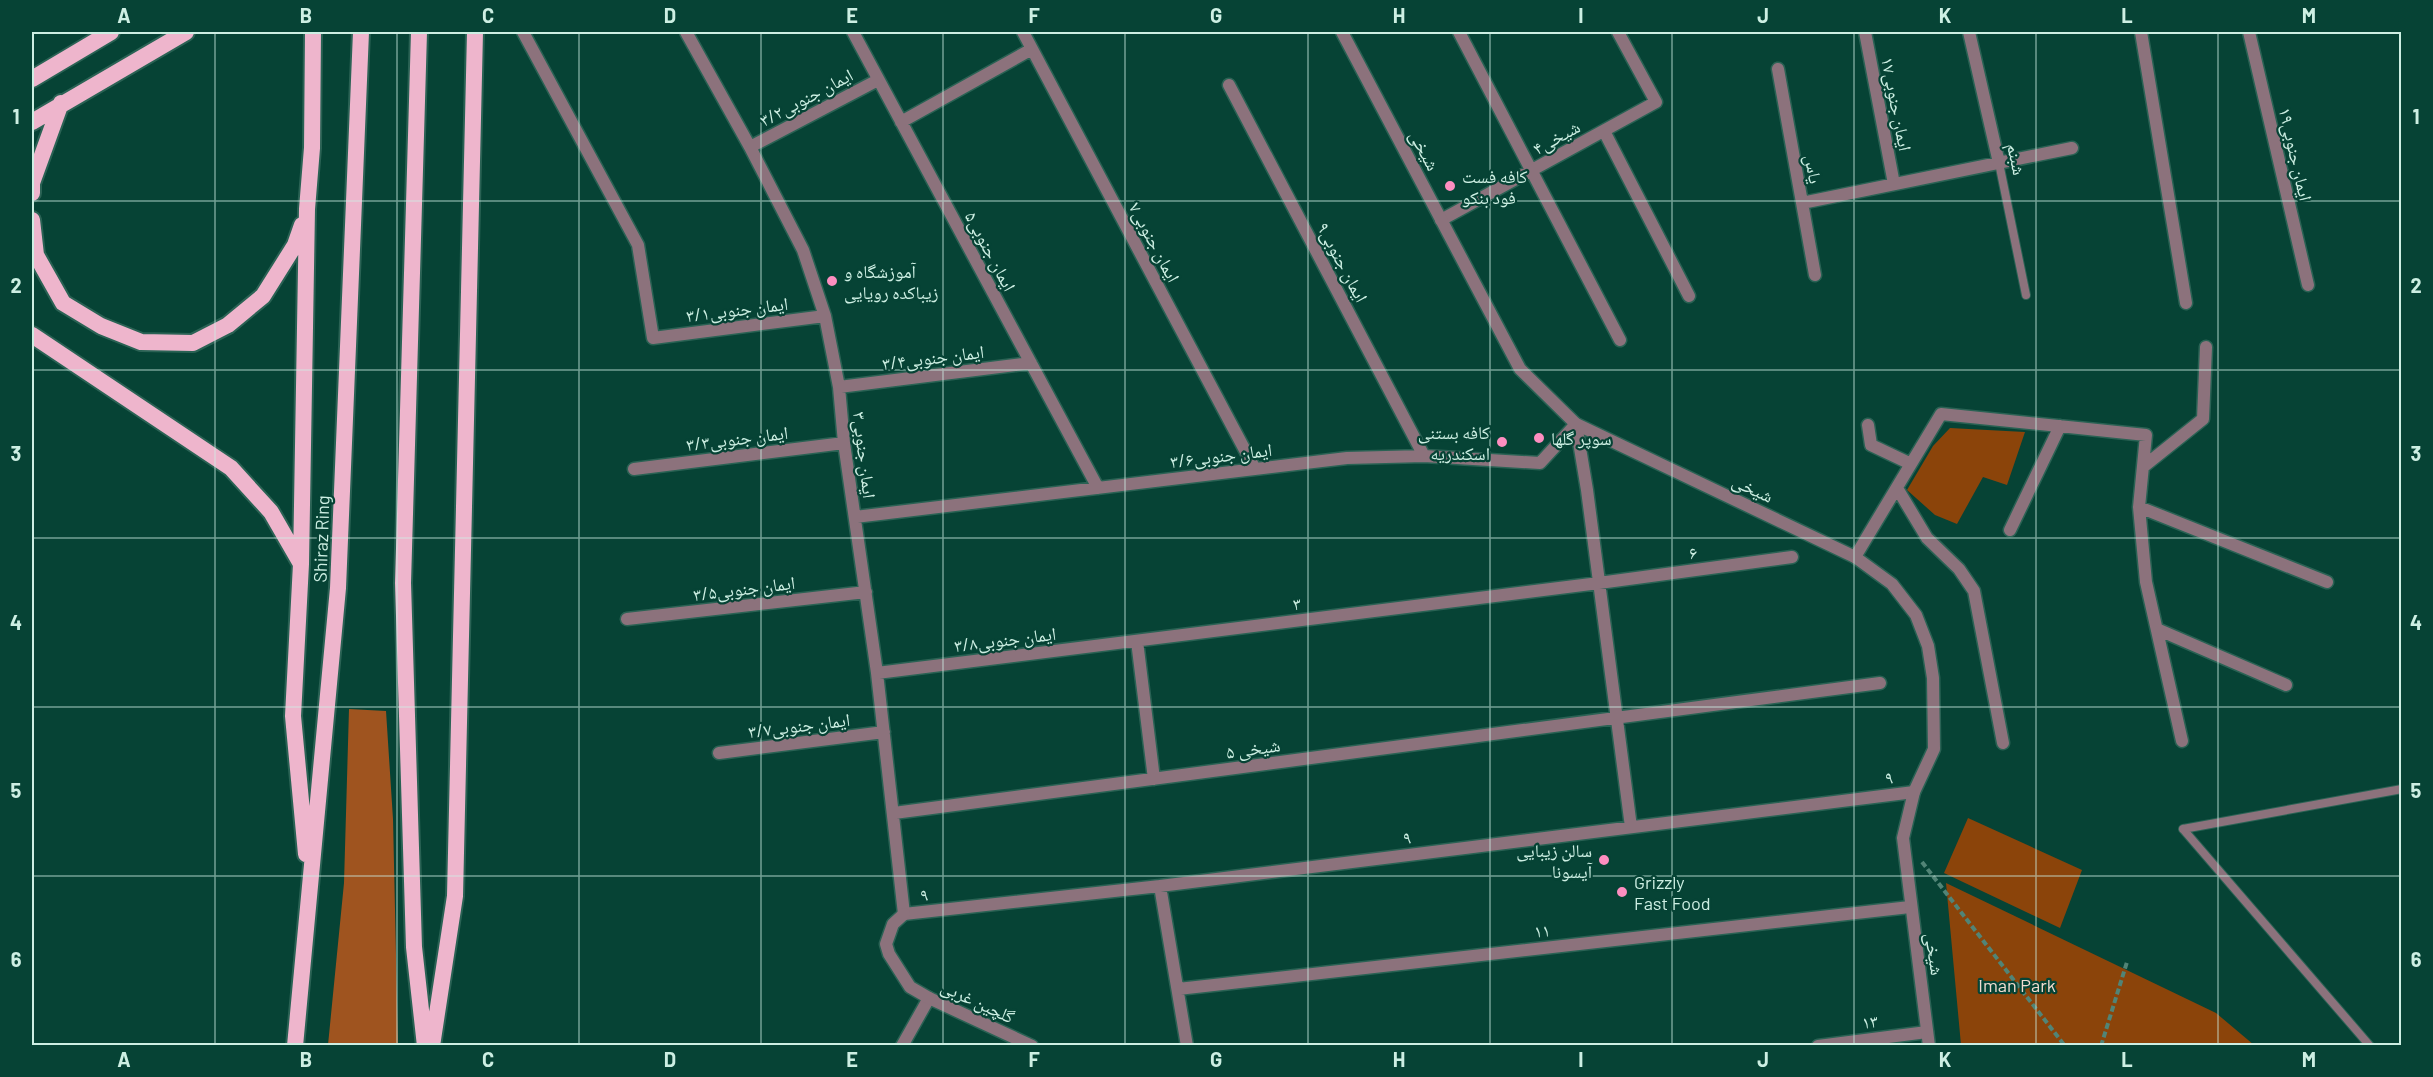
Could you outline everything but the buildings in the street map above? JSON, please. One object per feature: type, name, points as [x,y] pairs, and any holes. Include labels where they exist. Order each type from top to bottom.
[{"type":"highway","points":[[32,79],[111,32]]},
{"type":"highway","points":[[32,122],[186,32]]},
{"type":"highway","points":[[309,894],[293,716],[301,564],[307,210],[312,148],[313,32]]},
{"type":"highway","name":"Shiraz Ring","points":[[295,1046],[338,588],[360,32]]},
{"type":"highway","points":[[418,32],[403,583],[414,947],[425,1046]]},
{"type":"highway","points":[[432,1046],[455,896],[475,32]]},
{"type":"highway","points":[[32,193],[32,183],[61,104]]},
{"type":"highway","points":[[32,220],[36,255],[63,303],[101,326],[141,342],[193,343],[228,325],[262,296],[295,245],[307,210]]},
{"type":"highway","points":[[32,335],[231,468],[271,512],[301,564]]},
{"type":"street","name":"ایمان جنوبی۳/۱","points":[[523,32],[638,245],[653,338],[825,316]]},
{"type":"street","name":"ایمان جنوبی۳","points":[[686,32],[750,147],[803,250],[825,316],[839,387],[844,443],[877,673],[904,914]]},
{"type":"street","name":"ایمان جنوبی۵","points":[[852,32],[1098,488]]},
{"type":"street","name":"ایمان جنوبی۷","points":[[1023,32],[1255,469]]},
{"type":"street","name":"شیخی","points":[[1342,32],[1520,369],[1576,424],[1855,557],[1892,584],[1916,615],[1928,646],[1933,678],[1934,749],[1914,792],[1903,838],[1929,1046]]},
{"type":"street","points":[[1459,32],[1620,340]]},
{"type":"street","name":"شیخی۴","points":[[1441,220],[1656,102],[1618,32]]},
{"type":"street","name":"ایمان جنوبی۱۷","points":[[1865,32],[1894,184]]},
{"type":"street","name":"شبنم","points":[[1969,32],[2000,163]]},
{"type":"street","points":[[2141,32],[2187,303]]},
{"type":"street","name":"ایمان جنوبی۱۹","points":[[2249,32],[2308,285]]},
{"type":"street","points":[[901,122],[1032,49]]},
{"type":"street","name":"یاس","points":[[1778,69],[1815,275]]},
{"type":"street","name":"ایمان جنوبی۳/۲","points":[[750,147],[879,80]]},
{"type":"street","name":"ایمان جنوبی۹","points":[[1229,85],[1424,456]]},
{"type":"street","points":[[1604,131],[1689,296]]},
{"type":"street","points":[[1802,203],[2072,148]]},
{"type":"street","points":[[2143,467],[2203,419],[2206,347]]},
{"type":"street","name":"ایمان جنوبی۳/۴","points":[[839,387],[1031,363]]},
{"type":"street","points":[[1855,557],[1941,414],[2146,435],[2139,507],[2146,582],[2159,630],[2182,741]]},
{"type":"street","points":[[1576,424],[1631,827]]},
{"type":"street","name":"ایمان جنوبی۳/۶","points":[[855,518],[1347,458],[1424,456],[1540,463],[1576,424]]},
{"type":"street","points":[[1868,425],[1871,445],[1911,464]]},
{"type":"street","points":[[2010,530],[2060,426]]},
{"type":"street","name":"ایمان جنوبی۳/۳","points":[[634,469],[844,443]]},
{"type":"street","points":[[1897,488],[1927,538],[1959,569],[1974,591],[2003,743]]},
{"type":"street","points":[[2139,507],[2327,582]]},
{"type":"street","name":"۶","points":[[1599,584],[1792,557]]},
{"type":"street","name":"۳","points":[[1137,641],[1599,584]]},
{"type":"street","name":"ایمان جنوبی۳/۵","points":[[627,619],[866,592]]},
{"type":"street","points":[[2159,630],[2286,685]]},
{"type":"street","points":[[1137,641],[1154,779]]},
{"type":"street","name":"ایمان جنوبی۳/۸","points":[[877,673],[1137,641]]},
{"type":"street","name":"شیخی ۵","points":[[894,813],[1880,683]]},
{"type":"street","name":"ایمان جنوبی۳/۷","points":[[719,753],[884,732]]},
{"type":"street","name":"۹","points":[[904,914],[1160,885],[1914,792]]},
{"type":"street","points":[[1160,885],[1188,1046]]},
{"type":"street","name":"۱۱","points":[[1178,988],[1910,907]]},
{"type":"street","name":"گلچین غربی","points":[[904,914],[893,924],[886,944],[889,954],[910,987],[1032,1046]]},
{"type":"street","points":[[902,1046],[929,998]]},
{"type":"street","name":"۱۳","points":[[1818,1046],[1927,1032]]},
{"type":"lane","name":"شبنم","points":[[2000,163],[2026,295]]},
{"type":"lane","points":[[2370,1046],[2182,829],[2402,789]]},
{"type":"path","points":[[1903,838],[2065,1046]]},
{"type":"path","points":[[2101,1046],[2127,962]]},
{"type":"green space","points":[[1950,428],[2025,432],[2007,485],[1983,477],[1957,524],[1935,515],[1907,490],[1933,446]]},
{"type":"green space","points":[[1968,818],[2082,870],[2060,928],[1944,873]]},
{"type":"green space","name":"Iman Park","points":[[1946,883],[2216,1013],[2254,1045],[1961,1045]]},
{"type":"shaded area","points":[[349,709],[386,711],[393,819],[398,1045],[328,1045],[344,883]]},
{"type":"place","name":"کافه فست فود بنکو","points":[[1450,186]]},
{"type":"place","name":"آموزشگاه و زیباکده رویایی","points":[[832,281]]},
{"type":"place","name":"سوپر گلها","points":[[1539,438]]},
{"type":"place","name":"کافه بستنی اسکندریه","points":[[1502,442]]},
{"type":"place","name":"سالن زیبایی آیسونا","points":[[1604,860]]},
{"type":"place","name":"Grizzly Fast Food","points":[[1622,892]]}]
